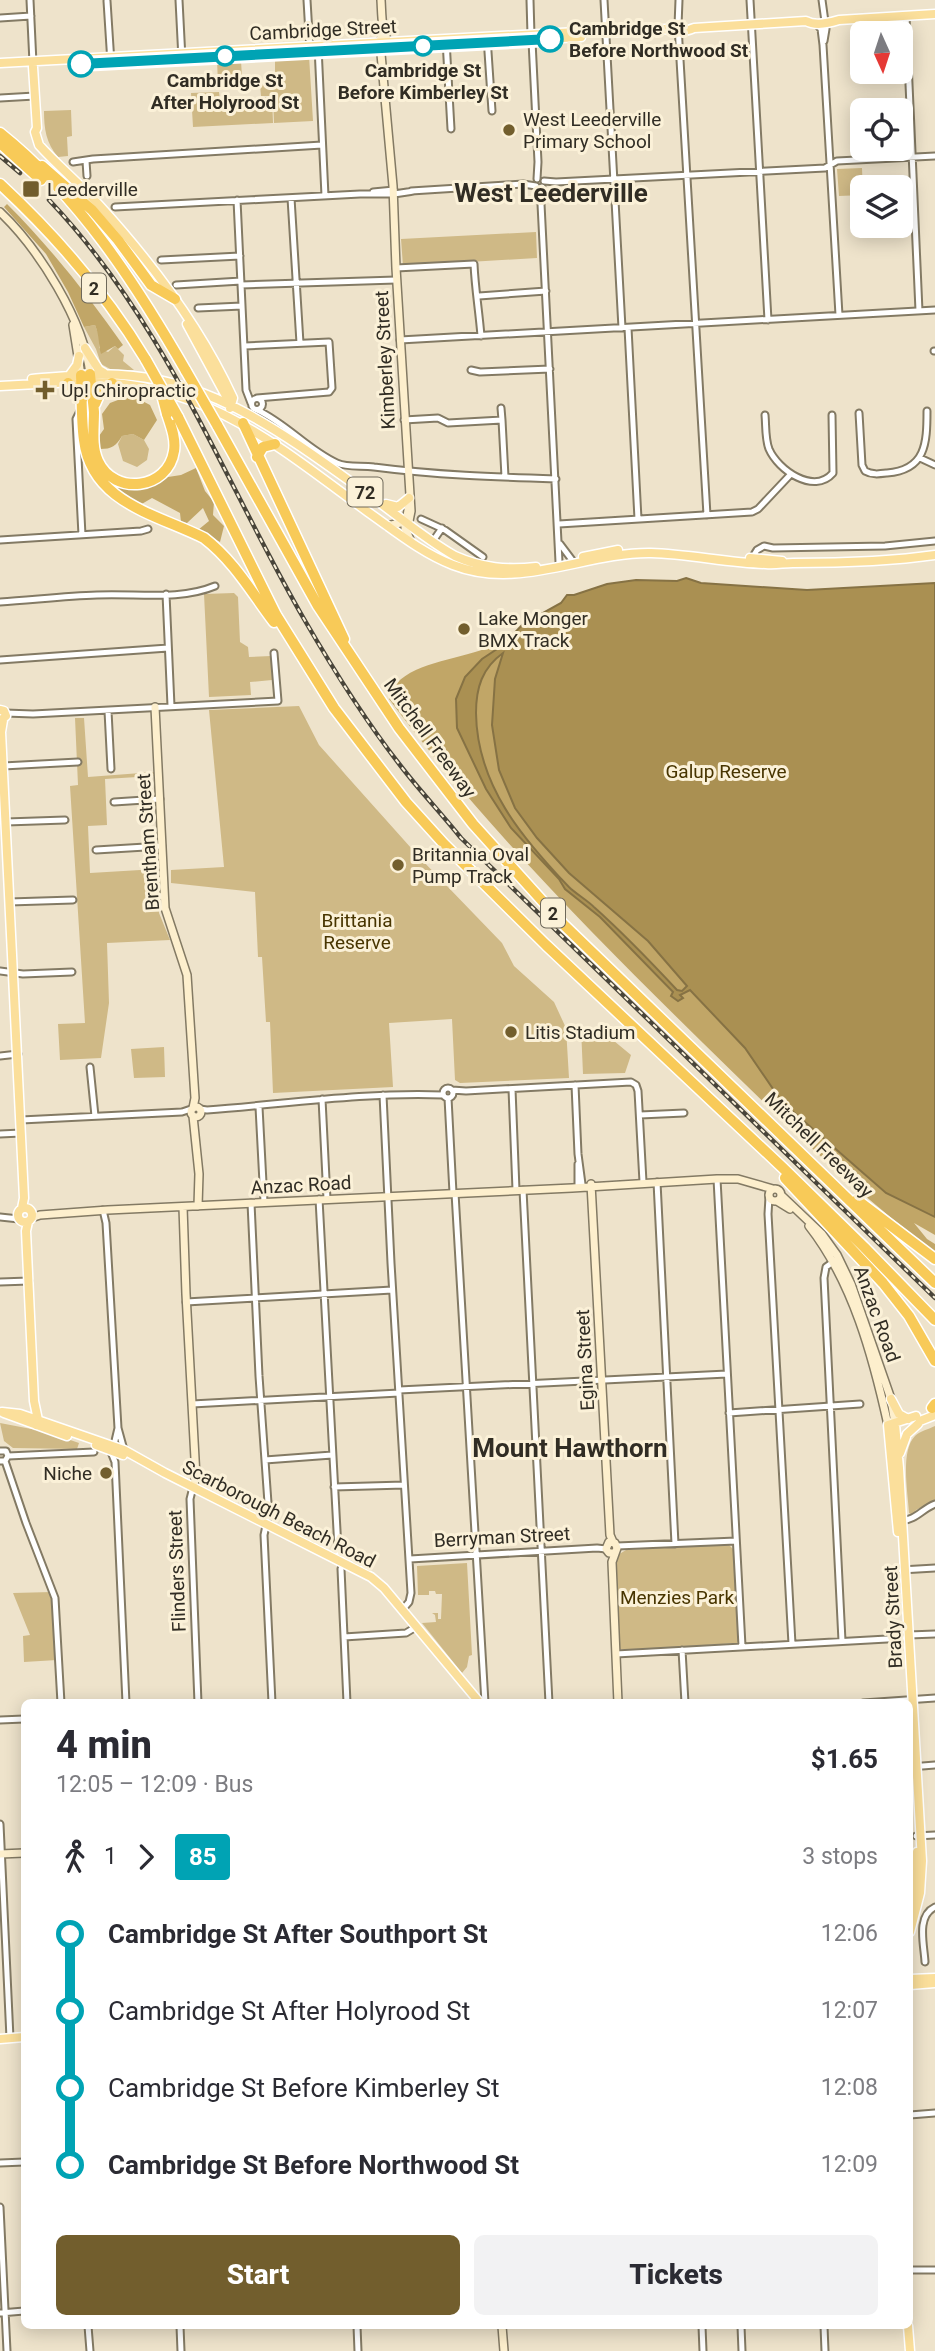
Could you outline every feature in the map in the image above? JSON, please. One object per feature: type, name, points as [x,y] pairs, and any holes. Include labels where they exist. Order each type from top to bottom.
[{"type":"highway","name":"Mitchell Freeway","points":[[0,133],[6,143],[88,223],[141,296],[186,370],[293,565],[354,662],[423,762],[520,878],[564,925],[935,1283]]},
{"type":"highway","points":[[6,143],[52,173],[92,210],[156,288],[175,299]]},
{"type":"highway","name":"2","points":[[0,184],[46,230],[82,272],[146,360],[178,417],[258,583],[304,662],[393,786],[435,834],[546,944],[864,1247],[935,1320]]},
{"type":"highway","points":[[86,378],[84,441],[94,474],[103,486],[122,500],[204,538],[223,554],[304,662]]},
{"type":"highway","points":[[84,409],[86,378]]},
{"type":"highway","points":[[84,409],[96,399],[109,378]]},
{"type":"highway","points":[[68,379],[84,409],[95,453],[106,472],[117,481],[132,485],[159,477],[170,464],[174,445],[158,381]]},
{"type":"highway","points":[[238,412],[257,457],[335,616],[354,662]]},
{"type":"highway","points":[[257,457],[263,447],[275,444]]},
{"type":"highway","points":[[715,1104],[883,1283],[909,1316],[935,1361]]},
{"type":"highway","points":[[833,1184],[892,1224],[935,1259]]},
{"type":"main road","name":"Cambridge Street","points":[[0,66],[596,36],[606,33],[809,19],[821,21],[834,17],[839,20],[935,14]]},
{"type":"main road","name":"Cambridge Street","points":[[488,40],[508,36],[531,38]]},
{"type":"main road","points":[[33,64],[37,128],[35,132],[39,145],[101,207],[175,299],[209,349],[238,412]]},
{"type":"main road","points":[[132,244],[147,276]]},
{"type":"main road","points":[[164,292],[185,321],[238,412]]},
{"type":"main road","points":[[68,379],[82,352],[109,378]]},
{"type":"main road","name":"72","points":[[0,383],[135,376],[200,392],[222,401],[238,412],[275,444],[387,526],[432,556],[468,571],[489,574],[531,573],[625,554],[653,553],[751,560]]},
{"type":"main road","points":[[200,392],[215,386],[217,377]]},
{"type":"main road","name":"72","points":[[109,378],[174,394],[221,412],[238,412],[283,435],[449,552],[470,562],[494,568],[528,568],[615,551],[655,548],[777,565],[935,555]]},
{"type":"main road","points":[[221,412],[238,412]]},
{"type":"main road","points":[[368,494],[398,507],[409,501]]},
{"type":"main road","points":[[2,717],[3,803],[6,822],[4,849],[14,972],[34,1421]]},
{"type":"main road","points":[[891,1399],[899,1414],[923,1416]]},
{"type":"main road","name":"Scarborough Beach Road","points":[[1,1411],[136,1458],[379,1583],[479,1699]]},
{"type":"main road","points":[[892,1427],[923,1416]]},
{"type":"main road","points":[[899,1463],[904,1440],[923,1416]]},
{"type":"main road","name":"Brady Street","points":[[892,1427],[899,1463],[900,1521]]},
{"type":"main road","name":"Brady Street","points":[[892,1427],[910,1699]]},
{"type":"main road","name":"Brady Street","points":[[913,1767],[919,1836],[920,1893],[913,1920]]},
{"type":"main road","name":"Brady Street","points":[[913,1892],[919,1836]]},
{"type":"main road","points":[[913,1979],[935,1978]]},
{"type":"main road","points":[[913,1979],[935,1983]]},
{"type":"main road","points":[[0,2039],[21,2037]]},
{"type":"main road","points":[[908,2329],[909,2351]]},
{"type":"street","points":[[30,0],[33,64]]},
{"type":"street","points":[[179,0],[182,56]]},
{"type":"street","points":[[307,0],[318,70],[325,196]]},
{"type":"street","name":"Kimberley Street","points":[[381,0],[411,519],[407,522],[406,533],[412,542]]},
{"type":"street","points":[[530,0],[559,562]]},
{"type":"street","points":[[604,0],[638,519]]},
{"type":"street","points":[[679,0],[707,515]]},
{"type":"street","points":[[750,0],[768,320]]},
{"type":"street","points":[[822,0],[821,21],[839,315]]},
{"type":"street","points":[[107,1],[110,60]]},
{"type":"street","points":[[0,18],[31,16]]},
{"type":"street","points":[[905,16],[909,98]]},
{"type":"street","points":[[488,40],[492,111]]},
{"type":"street","points":[[446,42],[451,129]]},
{"type":"street","points":[[0,98],[35,96]]},
{"type":"street","points":[[73,162],[322,145]]},
{"type":"street","points":[[913,157],[935,156]]},
{"type":"street","points":[[114,207],[825,168],[836,161],[850,160]]},
{"type":"street","points":[[86,161],[87,176]]},
{"type":"street","points":[[912,161],[919,311]]},
{"type":"street","points":[[291,198],[300,343]]},
{"type":"street","points":[[237,200],[246,390],[274,419]]},
{"type":"street","points":[[0,212],[39,256],[66,305],[82,352],[86,378]]},
{"type":"street","points":[[161,260],[240,256]]},
{"type":"street","points":[[396,268],[474,264],[481,336]]},
{"type":"street","points":[[176,285],[396,280]]},
{"type":"street","points":[[479,296],[545,292]]},
{"type":"street","points":[[198,308],[242,306]]},
{"type":"street","points":[[400,340],[935,310]]},
{"type":"street","points":[[245,346],[329,342],[332,388],[329,392],[274,396],[258,401]]},
{"type":"street","points":[[471,370],[480,372],[550,369]]},
{"type":"street","points":[[258,401],[257,410],[338,464],[408,472],[556,480]]},
{"type":"street","points":[[501,408],[505,477]]},
{"type":"street","points":[[82,535],[84,409]]},
{"type":"street","points":[[859,413],[862,465],[866,472],[872,474],[901,472],[920,458],[926,435],[927,411]]},
{"type":"street","points":[[765,415],[769,449],[790,475],[804,480],[823,479],[832,475],[832,415]]},
{"type":"street","points":[[404,420],[438,418],[448,423],[502,420]]},
{"type":"street","points":[[920,458],[935,465]]},
{"type":"street","points":[[559,524],[755,511],[790,475]]},
{"type":"street","points":[[421,519],[442,528],[483,557]]},
{"type":"street","points":[[387,526],[407,522]]},
{"type":"street","points":[[433,541],[442,528]]},
{"type":"street","points":[[0,541],[148,529]]},
{"type":"street","points":[[751,560],[757,550],[764,546],[885,546],[935,541]]},
{"type":"street","points":[[560,544],[572,559]]},
{"type":"street","points":[[0,602],[100,594],[201,592],[215,586]]},
{"type":"street","points":[[166,594],[172,706]]},
{"type":"street","points":[[0,660],[168,648]]},
{"type":"street","points":[[2,717],[278,701],[274,653]]},
{"type":"street","name":"Brentham Street","points":[[155,707],[165,908],[187,975],[197,1112],[195,1125],[200,1205]]},
{"type":"street","points":[[108,710],[111,769]]},
{"type":"street","points":[[3,766],[78,762]]},
{"type":"street","points":[[114,802],[160,799]]},
{"type":"street","points":[[6,822],[65,820]]},
{"type":"street","points":[[96,850],[162,846]]},
{"type":"street","points":[[9,902],[73,900]]},
{"type":"street","points":[[0,971],[72,972]]},
{"type":"street","points":[[0,1055],[18,1054]]},
{"type":"street","points":[[90,1067],[95,1116]]},
{"type":"street","points":[[21,1120],[197,1112],[322,1099],[631,1082],[636,1085],[640,1115],[643,1182]]},
{"type":"street","name":"Egina Street","points":[[575,1085],[579,1161],[586,1185],[601,1380],[618,1699]]},
{"type":"street","points":[[512,1088],[534,1383],[549,1699]]},
{"type":"street","points":[[448,1093],[482,1699]]},
{"type":"street","points":[[383,1095],[410,1559],[411,1593],[409,1602],[402,1610]]},
{"type":"street","points":[[322,1099],[324,1294],[347,1699]]},
{"type":"street","points":[[259,1107],[264,1202]]},
{"type":"street","points":[[640,1115],[684,1113]]},
{"type":"street","points":[[0,1134],[21,1133]]},
{"type":"street","points":[[717,1179],[742,1647]]},
{"type":"street","name":"Anzac Road","points":[[0,1217],[738,1179],[761,1187],[809,1220],[836,1259],[851,1284],[891,1399],[892,1427]]},
{"type":"street","points":[[657,1182],[676,1544]]},
{"type":"street","name":"Anzac Road","points":[[564,1187],[586,1185]]},
{"type":"street","points":[[774,1196],[770,1218],[792,1644]]},
{"type":"street","points":[[251,1203],[268,1503],[264,1535],[271,1699]]},
{"type":"street","name":"Flinders Street","points":[[181,1207],[196,1477],[190,1509],[198,1699]]},
{"type":"street","points":[[106,1210],[118,1428],[126,1699]]},
{"type":"street","points":[[836,1259],[826,1267],[824,1274],[842,1641]]},
{"type":"street","name":"Anzac Road","points":[[836,1259],[892,1427]]},
{"type":"street","points":[[0,1282],[29,1281]]},
{"type":"street","points":[[186,1302],[393,1290]]},
{"type":"street","points":[[192,1404],[727,1374]]},
{"type":"street","points":[[729,1413],[860,1404]]},
{"type":"street","points":[[117,1452],[118,1428]]},
{"type":"street","points":[[0,1450],[6,1451],[5,1459],[55,1598],[61,1699]]},
{"type":"street","points":[[5,1459],[94,1452]]},
{"type":"street","points":[[265,1460],[332,1455]]},
{"type":"street","points":[[334,1487],[404,1485]]},
{"type":"street","points":[[900,1521],[914,1519],[935,1504]]},
{"type":"street","name":"Berryman Street","points":[[410,1559],[736,1541]]},
{"type":"street","points":[[903,1570],[935,1568]]},
{"type":"street","points":[[344,1637],[406,1633],[416,1627]]},
{"type":"street","points":[[616,1654],[935,1634]]},
{"type":"street","points":[[682,1650],[685,1699]]},
{"type":"street","points":[[913,1701],[935,1698]]},
{"type":"street","points":[[0,1720],[21,1719]]},
{"type":"street","points":[[913,1767],[935,1765]]},
{"type":"street","points":[[0,1824],[10,2038]]},
{"type":"street","points":[[919,1836],[935,1835]]},
{"type":"street","points":[[1,1854],[21,1853]]},
{"type":"street","points":[[925,1962],[923,1919],[927,1910],[935,1907]]},
{"type":"street","points":[[913,2115],[935,2113]]},
{"type":"street","points":[[0,2164],[21,2162]]},
{"type":"street","points":[[0,2207],[3,2312],[7,2351]]},
{"type":"street","points":[[913,2270],[935,2270]]},
{"type":"street","points":[[3,2312],[21,2311]]},
{"type":"street","points":[[88,2329],[90,2351]]},
{"type":"street","points":[[180,2329],[181,2351]]},
{"type":"street","points":[[357,2329],[358,2351]]},
{"type":"street","points":[[505,2329],[506,2351]]},
{"type":"street","points":[[702,2329],[703,2351]]},
{"type":"street","points":[[741,2329],[742,2351]]},
{"type":"street","points":[[824,2329],[825,2351]]},
{"type":"green space","points":[[309,56],[313,121],[274,123],[273,96],[261,96],[260,85],[275,83],[275,58]]},
{"type":"green space","points":[[241,60],[242,78],[239,82],[218,83],[217,61]]},
{"type":"green space","points":[[219,92],[220,100],[272,97],[273,123],[193,127],[191,93]]},
{"type":"green space","points":[[71,110],[72,136],[67,137],[68,156],[58,157],[46,136],[44,111]]},
{"type":"green space","points":[[862,168],[862,175],[850,175],[850,196],[839,196],[837,169]]},
{"type":"green space","points":[[536,232],[537,258],[403,266],[401,239]]},
{"type":"green space","points":[[95,325],[100,338],[99,348],[108,352],[115,346],[124,355],[123,361],[134,370],[112,370],[101,364],[84,327]]},
{"type":"green space","points":[[133,434],[144,440],[149,449],[147,460],[137,467],[123,461],[118,444],[122,436]]},
{"type":"green space","points":[[234,593],[238,597],[240,642],[248,647],[249,657],[271,656],[272,680],[250,682],[251,695],[209,697],[204,594]]},
{"type":"green space","name":"Brittania Reserve","points":[[299,706],[319,745],[420,858],[502,943],[514,966],[554,1002],[566,1028],[569,1078],[460,1083],[455,1080],[452,1019],[389,1023],[393,1087],[273,1093],[270,1022],[266,1022],[262,957],[258,957],[255,892],[171,883],[171,870],[224,867],[209,710]]},
{"type":"green space","points":[[75,718],[84,718],[88,777],[154,772],[154,776],[105,779],[107,825],[88,826],[90,873],[157,869],[159,913],[170,940],[107,943],[109,1003],[101,1058],[60,1060],[58,1024],[85,1023],[70,786],[78,785]]},
{"type":"green space","points":[[581,1028],[602,1031],[631,1055],[625,1073],[583,1074]]},
{"type":"green space","points":[[164,1047],[165,1077],[134,1078],[131,1049]]},
{"type":"green space","points":[[0,1423],[47,1432],[79,1443],[77,1449],[13,1448],[4,1441]]},
{"type":"green space","points":[[935,1426],[935,1500],[916,1510],[913,1515],[909,1513],[906,1473],[910,1443],[922,1431]]},
{"type":"green space","name":"Menzies Park","points":[[728,1544],[734,1550],[739,1639],[737,1643],[620,1649],[615,1585],[616,1556],[626,1550]]},
{"type":"green space","points":[[467,1563],[472,1655],[469,1656],[467,1667],[462,1673],[422,1623],[436,1622],[432,1613],[438,1613],[438,1619],[441,1619],[442,1594],[429,1591],[429,1595],[418,1595],[417,1566]]},
{"type":"green space","points":[[52,1592],[57,1660],[24,1662],[23,1636],[30,1635],[13,1593]]},
{"type":"shaded area","points":[[7,204],[82,290],[123,345],[118,349],[115,346],[101,354],[95,325],[84,327],[46,254],[4,207]]},
{"type":"shaded area","points":[[131,395],[150,405],[157,420],[144,440],[133,434],[122,436],[113,446],[100,449],[99,436],[104,429],[102,414],[110,403]]},
{"type":"shaded area","points":[[196,468],[205,491],[214,502],[213,515],[224,526],[220,542],[198,530],[209,521],[203,508],[187,523],[181,522],[180,513],[152,498],[140,505],[119,495],[105,484],[133,489],[152,486],[168,477]]},
{"type":"shaded area","name":"Galup Reserve","points":[[686,578],[701,583],[807,590],[935,583],[935,1217],[886,1193],[782,1102],[745,1048],[690,990],[680,995],[683,998],[678,1001],[671,996],[673,992],[600,917],[565,889],[559,879],[511,828],[486,789],[457,728],[456,699],[465,677],[523,624],[561,603],[567,595],[607,584],[636,580],[677,581]],"holes":[[[503,653],[495,679],[492,725],[499,770],[515,808],[537,838],[569,873],[648,941],[687,986],[682,991],[677,990],[591,904],[569,887],[535,849],[505,809],[484,764],[476,713],[477,695],[485,672]]]},
{"type":"shaded area","points":[[490,647],[497,649],[482,659],[457,727],[486,789],[511,828],[559,879],[565,889],[600,917],[673,993],[679,995],[690,990],[745,1048],[782,1102],[886,1193],[935,1217],[935,1235],[914,1223],[927,1239],[935,1244],[935,1252],[815,1151],[620,961],[500,834],[389,699],[397,683],[416,670]]},
{"type":"shaded area","points":[[504,652],[495,679],[492,725],[499,770],[515,808],[537,838],[569,873],[648,941],[687,986],[681,991],[677,990],[616,926],[572,889],[552,868],[520,830],[494,789],[478,742],[476,706],[481,680]]},
{"type":"railway","points":[[0,156],[20,173]]},
{"type":"railway","points":[[49,200],[90,247],[127,297],[189,402],[304,619],[361,712],[407,774],[461,838],[935,1298]]},
{"type":"bus line","name":"85","points":[[81,64],[550,39]]},
{"type":"place","name":"Cambridge St Before Northwood St","points":[[550,39]]},
{"type":"place","name":"Cambridge St Before Kimberley St","points":[[423,46]]},
{"type":"place","name":"Cambridge St After Holyrood St","points":[[225,56]]},
{"type":"place","name":"West Leederville Primary School","points":[[509,130]]},
{"type":"place","name":"Leederville","points":[[31,189]]},
{"type":"place","name":"Up! Chiropractic","points":[[45,390]]},
{"type":"place","name":"Lake Monger BMX Track","points":[[464,629]]},
{"type":"place","name":"Britannia Oval Pump Track","points":[[398,865]]},
{"type":"place","name":"Litis Stadium","points":[[511,1032]]},
{"type":"place","name":"Niche","points":[[106,1473]]},
{"type":"district","name":"West Leederville","points":[[551,193]]},
{"type":"district","name":"Mount Hawthorn","points":[[570,1448]]}]
